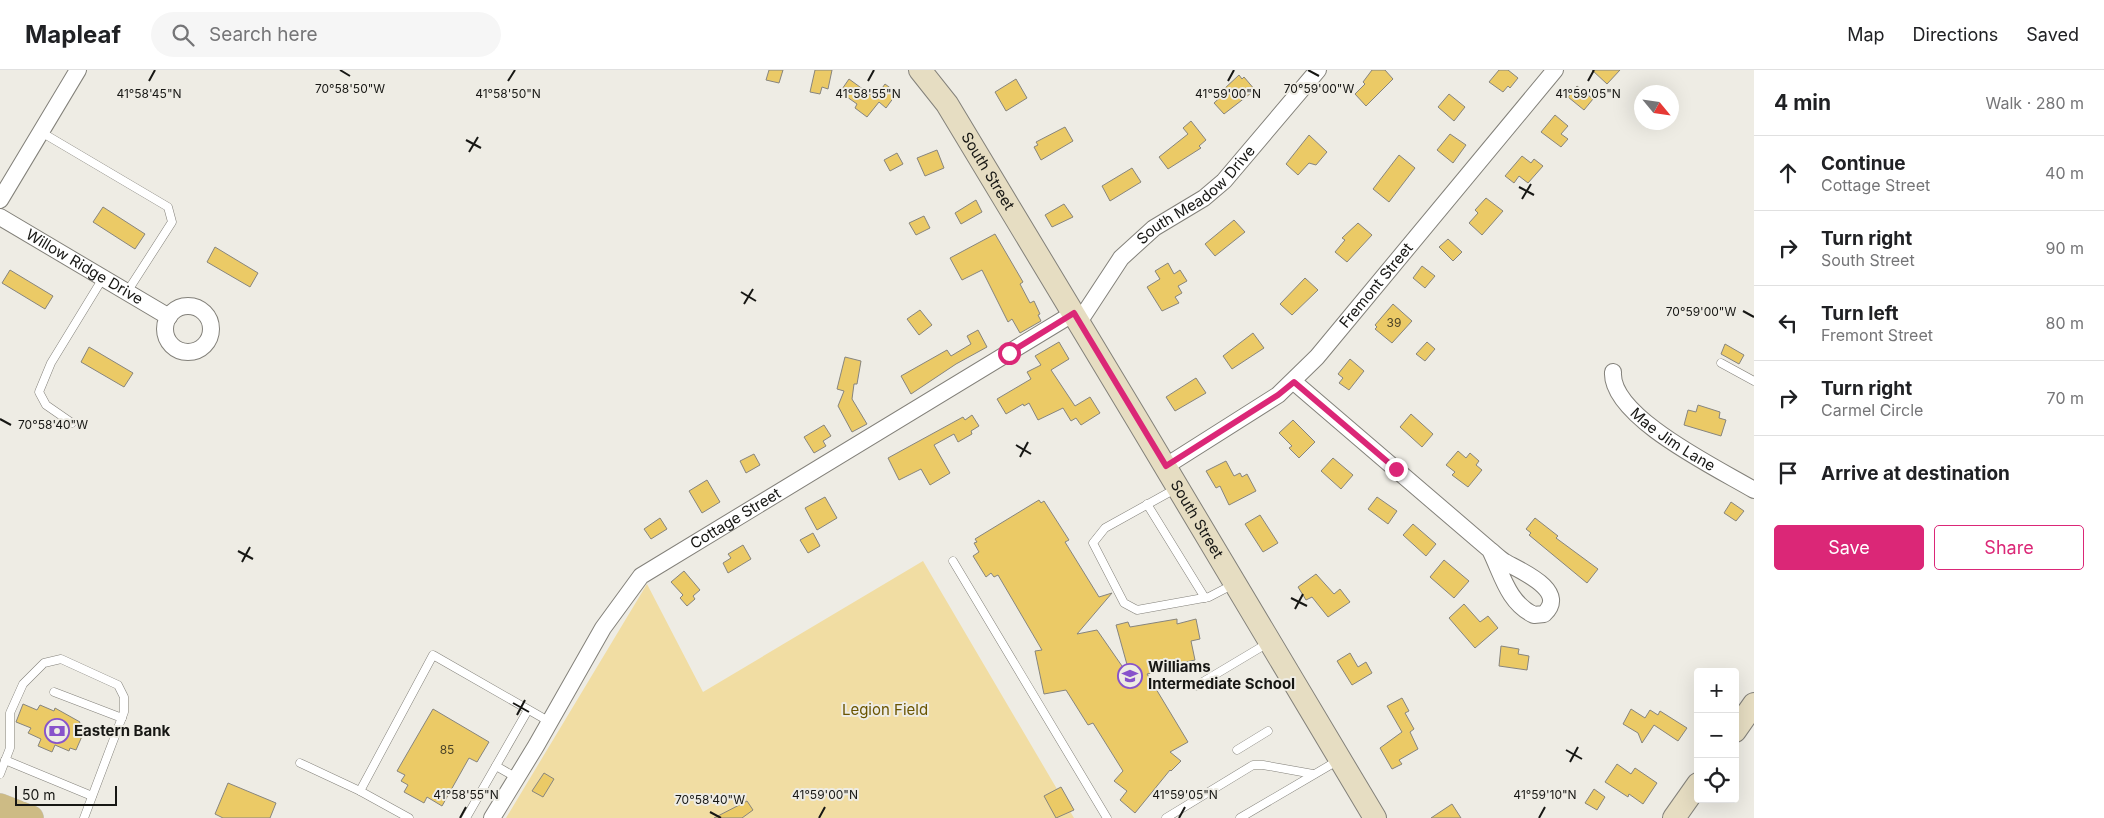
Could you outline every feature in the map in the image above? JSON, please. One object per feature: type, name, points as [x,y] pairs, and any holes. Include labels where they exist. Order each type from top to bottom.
[{"type":"main road","points":[[0,806],[31,818]]},
{"type":"street","points":[[0,200],[78,70]]},
{"type":"street","name":"South Street","points":[[920,70],[947,104],[1179,487],[1268,642],[1375,818]]},
{"type":"street","name":"South Meadow Drive","points":[[1076,318],[1122,258],[1154,228],[1204,198],[1224,181],[1318,70]]},
{"type":"street","name":"Fremont Street","points":[[1166,466],[1278,395],[1294,382],[1317,357],[1555,70]]},
{"type":"street","name":"Willow Ridge Drive","points":[[0,217],[169,317]]},
{"type":"street","name":"Cottage Street","points":[[492,818],[550,722],[603,628],[641,576],[1076,318]]},
{"type":"street","name":"Mae Jim Lane","points":[[1613,372],[1613,383],[1618,395],[1637,416],[1660,434],[1754,490]]},
{"type":"street","points":[[1294,382],[1490,550]]},
{"type":"street","points":[[1739,725],[1754,704]]},
{"type":"street","points":[[1674,818],[1694,790]]},
{"type":"lane","points":[[40,132],[168,207],[172,222],[127,292]]},
{"type":"lane","points":[[72,422],[46,405],[40,392],[51,363],[103,278]]},
{"type":"lane","points":[[1721,363],[1754,381]]},
{"type":"lane","points":[[1179,487],[1105,528],[1093,543],[1124,604],[1137,610],[1205,598],[1234,584]]},
{"type":"lane","points":[[1147,504],[1205,598]]},
{"type":"lane","points":[[953,561],[1107,818]]},
{"type":"lane","points":[[1196,686],[1268,642]]},
{"type":"lane","points":[[360,791],[433,656],[550,722]]},
{"type":"lane","points":[[0,774],[10,748],[10,713],[23,684],[44,663],[62,659],[118,685],[124,697],[122,718],[84,818]]},
{"type":"lane","points":[[54,692],[122,718]]},
{"type":"lane","points":[[466,818],[528,710]]},
{"type":"lane","points":[[1236,750],[1268,731]]},
{"type":"lane","points":[[6,760],[92,796]]},
{"type":"lane","points":[[1240,818],[1339,760]]},
{"type":"lane","points":[[300,763],[360,791],[409,818]]},
{"type":"lane","points":[[1166,818],[1253,765],[1314,774]]},
{"type":"lane","points":[[496,766],[517,778]]},
{"type":"green space","name":"Legion Field","points":[[923,561],[1074,818],[506,818],[647,584],[703,692]]},
{"type":"building","points":[[769,70],[783,70],[779,83],[766,80]]},
{"type":"building","points":[[815,70],[832,70],[828,89],[822,87],[820,94],[810,92]]},
{"type":"building","points":[[1372,70],[1385,70],[1393,79],[1366,106],[1355,94],[1365,84],[1363,82]]},
{"type":"building","points":[[1499,70],[1508,70],[1518,78],[1510,88],[1508,86],[1503,92],[1489,82]]},
{"type":"building","points":[[1592,70],[1620,70],[1607,84]]},
{"type":"building","points":[[1239,75],[1242,79],[1244,77],[1255,90],[1224,114],[1214,103],[1226,92],[1224,89]]},
{"type":"building","points":[[849,79],[875,98],[885,84],[897,93],[886,108],[879,102],[867,117],[855,108],[857,104],[840,92]]},
{"type":"building","points":[[1016,79],[1027,98],[1006,111],[995,92]]},
{"type":"building","points":[[1577,86],[1593,99],[1584,110],[1568,97]]},
{"type":"building","points":[[1449,94],[1465,107],[1454,121],[1438,107]]},
{"type":"building","points":[[1555,115],[1568,126],[1561,134],[1568,139],[1561,147],[1541,132]]},
{"type":"building","points":[[1191,121],[1206,140],[1199,146],[1201,148],[1168,169],[1159,157],[1188,134],[1183,128]]},
{"type":"building","points":[[1065,127],[1073,141],[1041,160],[1034,147],[1038,145],[1036,142]]},
{"type":"building","points":[[1450,134],[1466,145],[1453,163],[1437,150]]},
{"type":"building","points":[[1309,135],[1327,152],[1316,165],[1309,163],[1298,175],[1286,164]]},
{"type":"building","points":[[937,150],[944,168],[925,176],[917,158]]},
{"type":"building","points":[[897,153],[903,164],[890,171],[884,160]]},
{"type":"building","points":[[1399,155],[1415,168],[1389,202],[1373,189]]},
{"type":"building","points":[[1522,156],[1531,163],[1534,159],[1543,166],[1528,183],[1519,176],[1514,183],[1505,176]]},
{"type":"building","points":[[1132,168],[1141,182],[1110,201],[1102,186]]},
{"type":"building","points":[[1486,198],[1503,211],[1482,235],[1469,223],[1478,213],[1475,210]]},
{"type":"building","points":[[976,200],[982,212],[961,224],[955,213]]},
{"type":"building","points":[[1064,204],[1073,217],[1052,227],[1045,215]]},
{"type":"building","points":[[103,207],[145,234],[135,249],[93,222]]},
{"type":"building","points":[[924,216],[930,228],[916,235],[909,223]]},
{"type":"building","points":[[1234,220],[1245,232],[1215,256],[1205,244]]},
{"type":"building","points":[[1358,223],[1372,235],[1347,262],[1335,252],[1345,240],[1342,238]]},
{"type":"building","points":[[995,234],[1023,282],[1020,284],[1030,303],[1034,301],[1040,314],[1038,315],[1041,321],[1020,333],[1012,319],[1008,322],[982,270],[962,280],[950,258]]},
{"type":"building","points":[[1448,239],[1462,252],[1453,261],[1439,247]]},
{"type":"building","points":[[215,247],[258,273],[250,287],[207,262]]},
{"type":"building","points":[[1168,263],[1174,274],[1180,270],[1187,281],[1178,286],[1182,293],[1175,297],[1179,303],[1162,311],[1147,287],[1160,279],[1155,271]]},
{"type":"building","points":[[1422,266],[1435,276],[1425,288],[1413,278]]},
{"type":"building","points":[[10,270],[53,296],[45,309],[2,283]]},
{"type":"building","points":[[1305,278],[1318,290],[1292,315],[1280,304]]},
{"type":"building","points":[[1393,304],[1412,321],[1392,343],[1375,329],[1377,327],[1375,325]]},
{"type":"building","points":[[920,310],[932,325],[919,335],[907,319]]},
{"type":"building","points":[[978,330],[987,347],[956,364],[911,394],[901,376],[947,350],[951,356],[971,344],[967,336]]},
{"type":"building","points":[[1253,333],[1264,348],[1232,369],[1223,356]]},
{"type":"building","points":[[1059,342],[1069,359],[1051,370],[1075,406],[1090,397],[1100,413],[1081,425],[1076,418],[1071,421],[1063,408],[1038,420],[1029,403],[1024,406],[1023,404],[1006,414],[997,399],[1031,379],[1027,372],[1041,365],[1035,356]]},
{"type":"building","points":[[1427,342],[1435,349],[1425,361],[1416,354]]},
{"type":"building","points":[[1725,344],[1744,355],[1739,364],[1721,354]]},
{"type":"building","points":[[89,347],[133,373],[124,387],[81,362]]},
{"type":"building","points":[[845,357],[861,361],[857,384],[854,384],[852,399],[867,424],[852,432],[838,406],[844,391],[837,389]]},
{"type":"building","points":[[1350,359],[1364,371],[1349,390],[1339,383],[1343,378],[1338,374]]},
{"type":"building","points":[[1196,378],[1206,393],[1175,411],[1166,397]]},
{"type":"building","points":[[1698,405],[1720,412],[1719,418],[1726,420],[1721,436],[1684,425],[1688,410],[1696,412]]},
{"type":"building","points":[[1411,414],[1433,434],[1422,447],[1400,427]]},
{"type":"building","points":[[972,415],[979,426],[971,431],[972,434],[958,442],[954,434],[934,445],[950,473],[930,485],[921,469],[899,480],[888,458],[963,417],[965,420]]},
{"type":"building","points":[[1293,420],[1315,442],[1299,458],[1289,448],[1292,446],[1279,433]]},
{"type":"building","points":[[824,425],[831,436],[823,441],[826,446],[814,453],[804,437]]},
{"type":"building","points":[[1458,451],[1466,458],[1470,453],[1479,461],[1476,465],[1482,470],[1468,487],[1452,475],[1455,472],[1446,465]]},
{"type":"building","points":[[754,454],[760,465],[746,473],[740,461]]},
{"type":"building","points":[[1333,458],[1353,475],[1341,489],[1321,471]]},
{"type":"building","points":[[1226,461],[1234,476],[1240,473],[1242,477],[1247,474],[1256,491],[1229,505],[1220,486],[1216,488],[1206,471]]},
{"type":"building","points":[[707,480],[720,502],[702,513],[689,491]]},
{"type":"building","points":[[825,497],[837,518],[817,530],[805,508]]},
{"type":"building","points":[[1377,497],[1397,511],[1388,524],[1368,509]]},
{"type":"building","points":[[1039,500],[1041,503],[1044,501],[1069,540],[1065,542],[1099,597],[1112,593],[1077,634],[1097,630],[1131,679],[1116,625],[1128,622],[1130,627],[1177,619],[1177,624],[1196,619],[1200,639],[1191,641],[1195,660],[1186,662],[1188,666],[1147,674],[1188,742],[1170,752],[1181,761],[1170,770],[1135,813],[1120,800],[1127,791],[1114,781],[1123,771],[1093,723],[1088,725],[1066,690],[1044,694],[1035,651],[1042,650],[998,575],[994,577],[991,573],[986,577],[973,556],[979,552],[974,543],[977,542],[975,539]]},
{"type":"building","points":[[1731,502],[1744,511],[1736,521],[1724,513]]},
{"type":"building","points":[[1260,515],[1278,543],[1263,552],[1245,524]]},
{"type":"building","points":[[660,518],[667,529],[651,539],[644,529]]},
{"type":"building","points":[[1535,518],[1558,536],[1556,538],[1598,569],[1587,583],[1529,535],[1531,533],[1526,529]]},
{"type":"building","points":[[1413,524],[1436,544],[1426,556],[1403,535]]},
{"type":"building","points":[[813,533],[820,546],[808,553],[800,540]]},
{"type":"building","points":[[743,545],[751,559],[728,573],[723,563],[731,558],[728,554]]},
{"type":"building","points":[[1444,560],[1469,581],[1454,598],[1430,577]]},
{"type":"building","points":[[684,571],[700,590],[693,596],[695,599],[687,606],[680,598],[683,595],[671,582]]},
{"type":"building","points":[[1316,574],[1334,594],[1340,589],[1350,602],[1328,617],[1312,597],[1306,600],[1298,587]]},
{"type":"building","points":[[1464,604],[1480,622],[1488,616],[1498,628],[1475,648],[1449,618]]},
{"type":"building","points":[[1501,646],[1519,649],[1518,654],[1529,656],[1527,670],[1499,666]]},
{"type":"building","points":[[1350,653],[1358,667],[1366,662],[1372,673],[1352,685],[1337,661]]},
{"type":"building","points":[[1402,698],[1409,711],[1405,713],[1414,729],[1410,732],[1418,749],[1399,760],[1402,764],[1392,769],[1380,748],[1402,732],[1387,706]]},
{"type":"building","name":"Eastern Bank","points":[[23,704],[37,710],[40,705],[54,711],[55,708],[86,727],[76,750],[70,748],[69,751],[55,745],[52,752],[38,746],[41,739],[28,733],[31,728],[16,722]]},
{"type":"building","points":[[433,709],[489,742],[477,762],[469,758],[442,806],[427,797],[424,803],[404,792],[408,785],[401,781],[405,775],[397,771]]},
{"type":"building","points":[[1631,709],[1645,718],[1650,710],[1658,715],[1660,711],[1687,728],[1678,741],[1654,725],[1642,743],[1638,733],[1623,724]]},
{"type":"building","points":[[1617,764],[1631,774],[1635,768],[1657,783],[1643,804],[1629,794],[1628,797],[1605,782]]},
{"type":"building","points":[[544,773],[554,779],[543,797],[532,791]]},
{"type":"building","points":[[228,783],[276,803],[270,818],[223,818],[215,814]]},
{"type":"building","points":[[1061,787],[1074,810],[1056,818],[1044,796]]},
{"type":"building","points":[[1594,789],[1605,797],[1597,810],[1585,803]]},
{"type":"building","points":[[747,801],[753,810],[742,818],[714,818]]},
{"type":"building","points":[[1452,804],[1461,818],[1431,818]]},
{"type":"place","name":"Williams Intermediate School","points":[[1130,676]]},
{"type":"place","name":"Eastern Bank","points":[[57,731]]},
{"type":"route","points":[[1009,353],[1074,313],[1166,466],[1278,395],[1294,382],[1396,469]]}]
